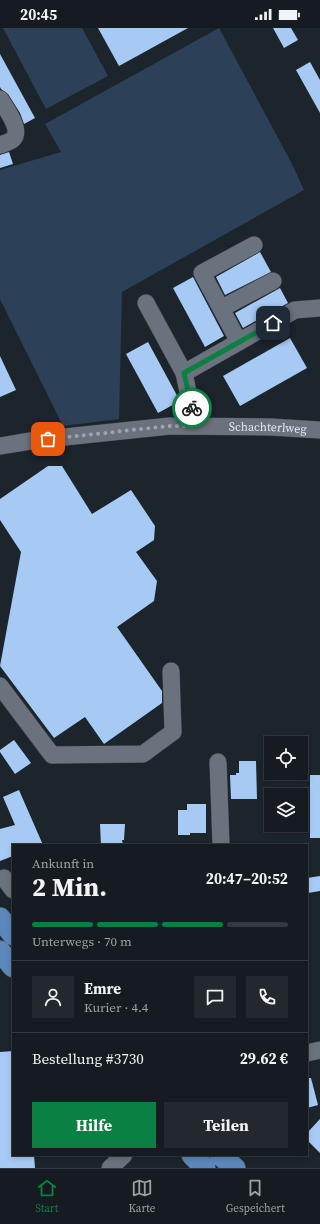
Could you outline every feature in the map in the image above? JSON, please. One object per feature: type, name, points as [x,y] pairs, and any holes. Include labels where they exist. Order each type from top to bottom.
[{"type":"main road","points":[[0,918],[12,933]]},
{"type":"main road","points":[[0,951],[12,966]]},
{"type":"main road","points":[[193,1156],[205,1168]]},
{"type":"main road","points":[[221,1156],[235,1168]]},
{"type":"street","points":[[0,99],[16,128],[16,134],[10,142],[0,145]]},
{"type":"street","points":[[239,342],[202,273],[254,245]]},
{"type":"street","points":[[222,308],[273,281]]},
{"type":"street","points":[[146,303],[184,373],[192,411],[192,426]]},
{"type":"street","points":[[184,373],[295,310],[320,308]]},
{"type":"street","name":"Schachterlweg","points":[[0,446],[36,440],[170,426],[271,427],[320,430]]},
{"type":"street","points":[[0,686],[52,755],[143,754],[173,732],[172,670]]},
{"type":"street","points":[[218,762],[220,844]]},
{"type":"street","points":[[308,1052],[320,1050]]},
{"type":"street","points":[[110,1168],[123,1156]]},
{"type":"shaded area","points":[[3,28],[82,28],[108,76],[46,109]]},
{"type":"shaded area","points":[[219,28],[291,162],[304,190],[122,292],[119,419],[63,426],[0,299],[0,170],[61,152],[45,124]]},
{"type":"building","points":[[98,28],[188,28],[119,66]]},
{"type":"building","points":[[273,28],[291,28],[298,40],[284,48]]},
{"type":"building","points":[[0,54],[35,118],[24,124],[20,113],[8,94],[0,87]]},
{"type":"building","points":[[310,62],[320,80],[320,113],[296,70]]},
{"type":"building","points":[[9,152],[13,164],[0,168],[0,155]]},
{"type":"building","points":[[260,252],[271,272],[225,295],[216,277]]},
{"type":"building","points":[[193,277],[224,336],[205,347],[173,288]]},
{"type":"building","points":[[280,288],[288,303],[243,328],[235,313]]},
{"type":"building","points":[[290,338],[307,368],[240,406],[223,376]]},
{"type":"building","points":[[148,342],[180,401],[158,413],[126,354]]},
{"type":"building","points":[[0,356],[16,390],[0,397]]},
{"type":"building","points":[[48,466],[62,466],[92,514],[131,490],[155,526],[154,540],[136,552],[157,581],[154,601],[117,627],[162,691],[162,703],[104,744],[85,717],[54,738],[0,666],[21,552],[0,520],[0,499]]},
{"type":"building","points":[[14,740],[31,763],[15,774],[0,752],[0,750]]},
{"type":"building","points":[[239,761],[256,761],[257,799],[231,799],[230,775],[236,775],[236,773],[239,773]]},
{"type":"building","points":[[310,775],[320,775],[320,838],[310,838]]},
{"type":"building","points":[[19,790],[43,844],[12,844],[12,856],[0,861],[0,829],[15,825],[3,797]]},
{"type":"building","points":[[187,804],[206,804],[206,833],[178,835],[178,810],[187,810]]},
{"type":"building","points":[[100,824],[125,824],[124,840],[122,840],[123,844],[101,844]]},
{"type":"building","points":[[320,876],[320,891],[308,893],[308,878]]},
{"type":"building","points":[[12,1051],[12,1156],[34,1156],[35,1168],[0,1168],[0,1052]]},
{"type":"building","points":[[308,1078],[311,1078],[318,1105],[308,1108]]},
{"type":"building","points":[[320,1119],[320,1153],[308,1141],[308,1132]]},
{"type":"way so far","points":[[48,439],[170,426],[192,426],[192,408]]},
{"type":"route","points":[[192,408],[184,373],[273,323]]}]
